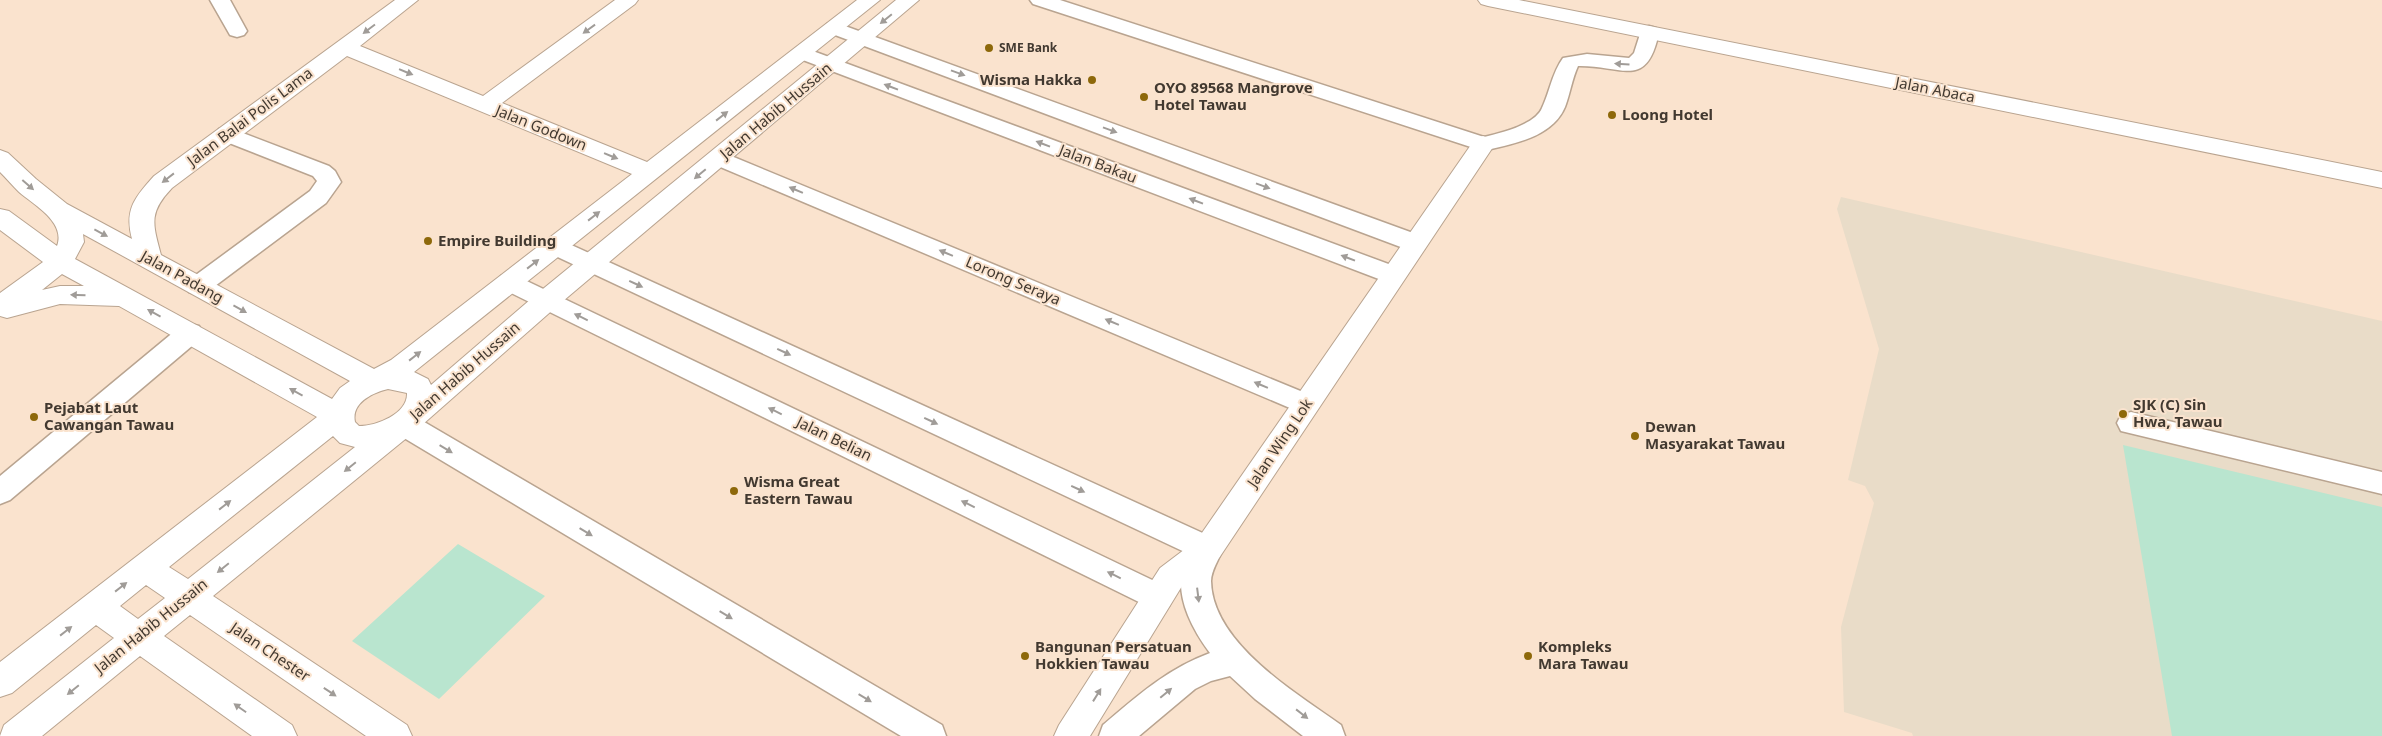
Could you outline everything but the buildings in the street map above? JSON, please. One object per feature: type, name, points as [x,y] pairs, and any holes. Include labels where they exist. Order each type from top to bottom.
[{"type":"street","name":"Jalan Balai Polis Lama","points":[[150,260],[139,219],[142,206],[163,182],[408,0]]},
{"type":"street","name":"Jalan Godown","points":[[485,105],[628,0]]},
{"type":"street","name":"Jalan Habib Hussain","points":[[374,382],[401,367],[870,0]]},
{"type":"street","name":"Jalan Habib Hussain","points":[[16,736],[404,424],[547,300],[909,0]]},
{"type":"street","name":"Jalan Abaca","points":[[1488,0],[2382,180]]},
{"type":"street","points":[[344,47],[485,105]]},
{"type":"street","name":"Jalan Godown","points":[[485,105],[650,172]]},
{"type":"street","name":"Jalan Wing Lok","points":[[1071,736],[1158,597],[1177,571],[1208,549],[1482,144]]},
{"type":"street","name":"Jalan Padang","points":[[0,158],[27,185],[58,210],[374,382]]},
{"type":"street","points":[[0,306],[59,261],[69,250],[71,240],[58,210]]},
{"type":"street","points":[[0,217],[59,261],[339,416]]},
{"type":"street","points":[[0,311],[36,299],[60,295],[126,298]]},
{"type":"street","points":[[388,378],[412,381],[418,387],[421,395],[420,405],[404,424],[392,431],[365,438],[354,436],[345,431],[339,424],[339,416],[350,396],[361,388],[388,378]]},
{"type":"street","points":[[0,682],[339,416]]},
{"type":"street","name":"Jalan Chester","points":[[146,568],[395,736]]},
{"type":"street","points":[[96,607],[280,736]]},
{"type":"lane","points":[[220,0],[237,31]]},
{"type":"lane","points":[[1040,0],[1482,144],[1519,134],[1545,119],[1552,111],[1570,62],[1587,58],[1620,64],[1635,64],[1642,58],[1649,32]]},
{"type":"lane","points":[[834,28],[1415,243]]},
{"type":"lane","name":"Jalan Bakau","points":[[802,53],[1393,275]]},
{"type":"lane","points":[[198,286],[318,197],[329,182],[327,176],[322,171],[227,134]]},
{"type":"lane","name":"Lorong Seraya","points":[[719,158],[1306,404]]},
{"type":"lane","points":[[556,246],[1208,549],[1196,580],[1200,606],[1211,633],[1234,661],[1329,736]]},
{"type":"lane","name":"Jalan Belian","points":[[510,282],[1158,597]]},
{"type":"lane","points":[[0,492],[190,333]]},
{"type":"lane","points":[[2131,423],[2382,483]]},
{"type":"lane","points":[[404,424],[930,736]]},
{"type":"lane","points":[[1115,736],[1182,679],[1205,667],[1234,661]]},
{"type":"shaded area","name":"SJK (C) Sin Hwa, Tawau","points":[[1841,197],[2382,321],[2382,736],[1913,736],[1912,733],[1844,712],[1841,627],[1874,503],[1865,486],[1848,480],[1879,349],[1837,209]]},
{"type":"green space","points":[[2123,445],[2382,507],[2382,736],[2172,736]]},
{"type":"green space","points":[[458,544],[545,596],[439,699],[352,641]]},
{"type":"place","name":"SME Bank","points":[[989,48]]},
{"type":"place","name":"Wisma Hakka","points":[[1092,80]]},
{"type":"place","name":"OYO 89568 Mangrove Hotel Tawau","points":[[1144,97]]},
{"type":"place","name":"Loong Hotel","points":[[1612,115]]},
{"type":"place","name":"Empire Building","points":[[428,241]]},
{"type":"place","name":"SJK (C) Sin Hwa, Tawau","points":[[2123,414]]},
{"type":"place","name":"Pejabat Laut Cawangan Tawau","points":[[34,417]]},
{"type":"place","name":"Dewan Masyarakat Tawau","points":[[1635,436]]},
{"type":"place","name":"Wisma Great Eastern Tawau","points":[[734,491]]},
{"type":"place","name":"Bangunan Persatuan Hokkien Tawau","points":[[1025,656]]},
{"type":"place","name":"Kompleks Mara Tawau","points":[[1528,656]]}]
